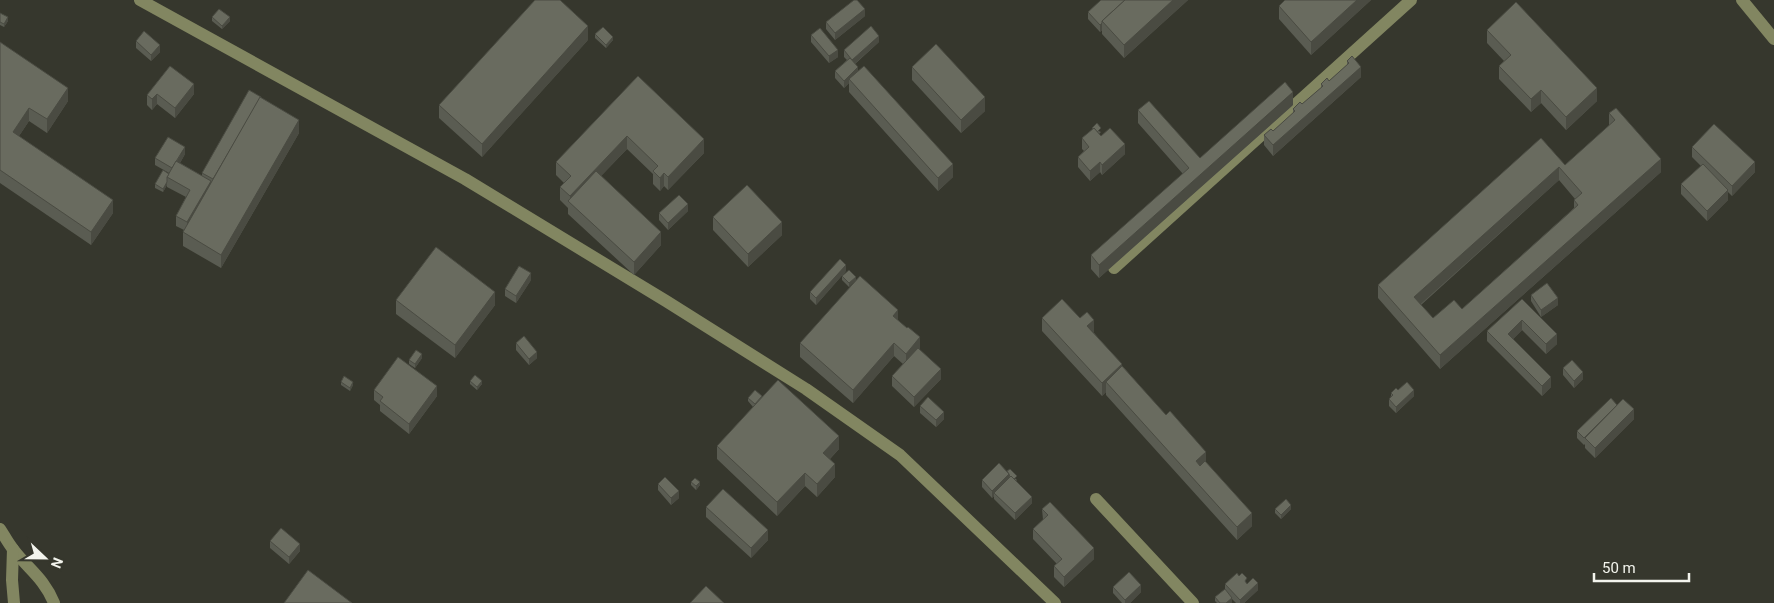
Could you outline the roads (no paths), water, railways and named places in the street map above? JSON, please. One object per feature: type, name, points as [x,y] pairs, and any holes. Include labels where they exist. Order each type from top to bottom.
[{"type":"street","points":[[140,0],[464,179],[666,301],[806,389],[900,455],[1055,603]]},
{"type":"street","points":[[1114,268],[1411,0]]},
{"type":"street","points":[[1742,0],[1774,39]]},
{"type":"street","points":[[1096,499],[1193,603]]},
{"type":"street","points":[[0,529],[13,549],[42,580],[54,603]]},
{"type":"street","points":[[13,549],[12,580],[14,603]]}]
